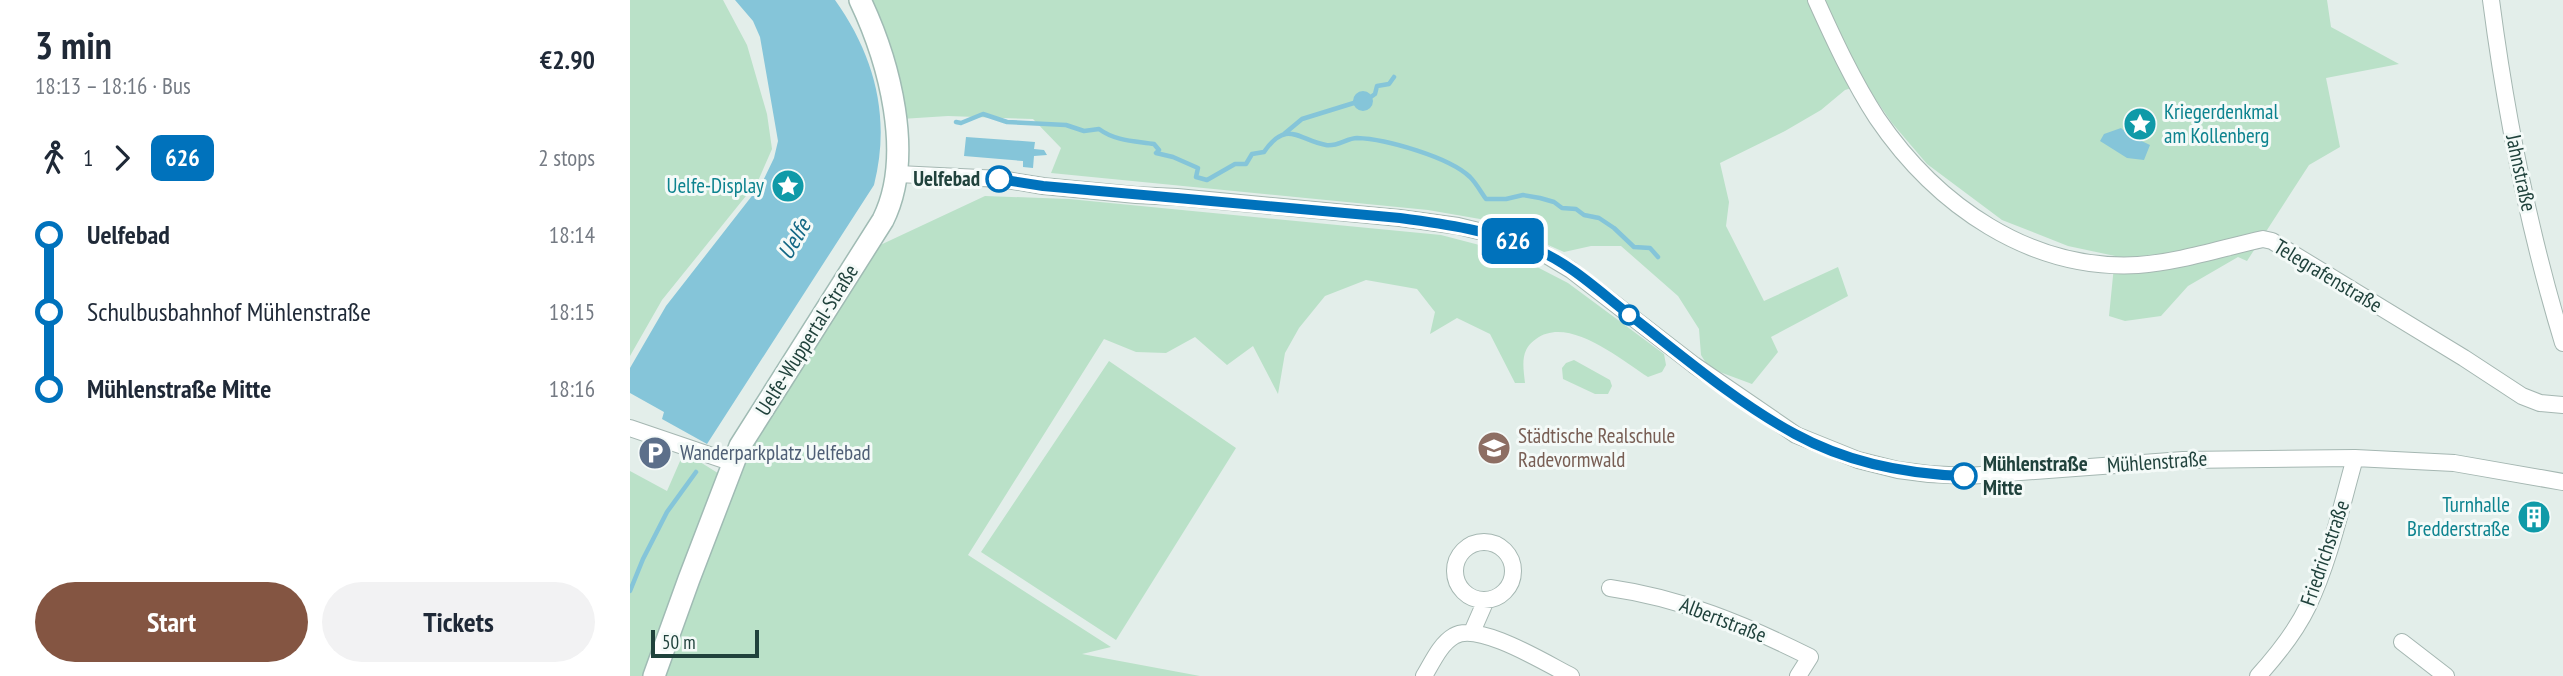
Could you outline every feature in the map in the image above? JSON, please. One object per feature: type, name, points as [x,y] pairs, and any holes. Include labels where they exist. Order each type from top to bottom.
[{"type":"main road","name":"Uelfe-Wuppertal-Straße","points":[[654,676],[740,446],[883,220],[891,203],[898,174],[898,138],[877,41],[860,0]]},
{"type":"street","name":"Telegrafenstraße","points":[[1816,0],[1855,81],[1891,137],[1948,198],[1994,230],[2042,252],[2077,262],[2114,265],[2159,263],[2263,239],[2272,241],[2522,396],[2540,403],[2563,405]]},
{"type":"street","name":"Jahnstraße","points":[[2491,0],[2510,125],[2542,271],[2563,343]]},
{"type":"street","name":"Mühlenstraße","points":[[898,174],[990,178],[1043,186],[1400,218],[1458,226],[1495,235],[1536,249],[1571,270],[1694,365],[1796,435],[1858,460],[1898,470],[1968,476],[2183,460],[2355,458],[2454,463],[2563,482]]},
{"type":"street","points":[[630,428],[733,463]]},
{"type":"street","name":"Friedrichstraße","points":[[2258,676],[2299,622],[2308,605],[2334,533],[2355,458]]},
{"type":"street","name":"Albertstraße","points":[[1610,588],[1641,592],[1688,604],[1774,639],[1810,657],[1798,676]]},
{"type":"street","points":[[1472,632],[1486,600]]},
{"type":"street","points":[[1424,676],[1446,643],[1462,633],[1472,632],[1494,638],[1571,676]]},
{"type":"street","points":[[2402,642],[2446,676]]},
{"type":"green space","points":[[630,0],[723,0],[747,45],[767,114],[772,149],[758,181],[662,300],[630,356]]},
{"type":"green space","points":[[867,0],[2327,0],[2331,27],[2399,64],[2326,78],[2340,147],[2309,165],[2247,261],[2238,257],[2188,286],[2161,316],[2125,321],[2109,316],[2115,256],[2068,246],[2002,220],[1927,164],[1892,123],[1865,84],[1845,90],[1821,110],[1720,163],[1729,202],[1726,226],[1764,301],[1838,267],[1848,296],[1771,337],[1778,352],[1752,384],[1709,368],[1701,355],[1699,329],[1678,296],[1621,246],[1591,246],[1564,252],[1480,219],[1428,210],[1051,173],[1061,148],[1033,119],[948,116],[901,119]]},
{"type":"green space","points":[[985,196],[1069,199],[1441,235],[1510,253],[1568,283],[1664,354],[1666,365],[1662,372],[1648,377],[1594,342],[1563,332],[1549,333],[1536,339],[1527,348],[1523,364],[1525,383],[1515,383],[1490,334],[1457,318],[1430,334],[1435,312],[1417,289],[1366,280],[1325,296],[1299,328],[1285,353],[1278,394],[1253,346],[1227,365],[1195,337],[1166,353],[1136,352],[1104,339],[968,555],[1111,647],[1082,654],[1200,676],[654,676],[733,463],[876,247]]},
{"type":"green space","points":[[1574,360],[1610,380],[1612,386],[1608,394],[1595,394],[1563,379],[1562,368]]},
{"type":"green space","points":[[1109,361],[1236,448],[1116,640],[981,552]]},
{"type":"green space","points":[[684,452],[721,475],[651,676],[630,676],[630,471],[667,491]]},
{"type":"water","name":"Uelfebad","points":[[735,0],[835,0],[849,21],[869,65],[876,88],[881,136],[874,185],[707,444],[662,419],[664,412],[630,393],[630,368],[666,306],[762,183],[774,158],[778,141],[760,37],[753,21]]},
{"type":"water","points":[[1363,91],[1370,94],[1373,101],[1370,108],[1363,111],[1356,108],[1353,101],[1356,94]]},
{"type":"water","points":[[2121,128],[2150,145],[2144,160],[2127,158],[2100,141],[2104,134]]},
{"type":"water","points":[[966,137],[1035,142],[1034,149],[1044,150],[1047,155],[1034,156],[1033,168],[1023,167],[1023,161],[964,156]]},
{"type":"waterway","points":[[1368,99],[1375,94],[1377,86],[1389,84],[1394,77]]},
{"type":"waterway","points":[[1284,134],[1302,119],[1357,102]]},
{"type":"waterway","points":[[956,122],[961,123],[983,114],[1007,122],[1066,125],[1084,131],[1099,129],[1118,138],[1154,144],[1159,150],[1156,153],[1198,168],[1196,177],[1207,180],[1235,164],[1246,164],[1252,154],[1264,152],[1272,142],[1287,134],[1326,145],[1349,139],[1369,139],[1416,150],[1448,163],[1472,179],[1486,199],[1506,199],[1523,195],[1554,202],[1562,208],[1576,209],[1584,215],[1599,218],[1634,247],[1650,248],[1658,257]]},
{"type":"waterway","name":"Uelfe","points":[[630,591],[667,512],[696,472]]},
{"type":"bus line","name":"626","points":[[999,179],[1043,186],[1400,218],[1458,226],[1495,235],[1536,249],[1571,270],[1694,365],[1796,435],[1858,460],[1898,470],[1964,476]]},
{"type":"place","name":"Kriegerdenkmal am Kollenberg","points":[[2140,124]]},
{"type":"place","name":"Uelfebad","points":[[999,179]]},
{"type":"place","name":"Uelfe-Display","points":[[788,186]]},
{"type":"place","name":"Städtische Realschule Radevormwald","points":[[1494,448]]},
{"type":"place","name":"Wanderparkplatz Uelfebad","points":[[655,453]]},
{"type":"place","name":"Mühlenstraße Mitte","points":[[1964,476]]},
{"type":"place","name":"Turnhalle Bredderstraße","points":[[2534,517]]}]
